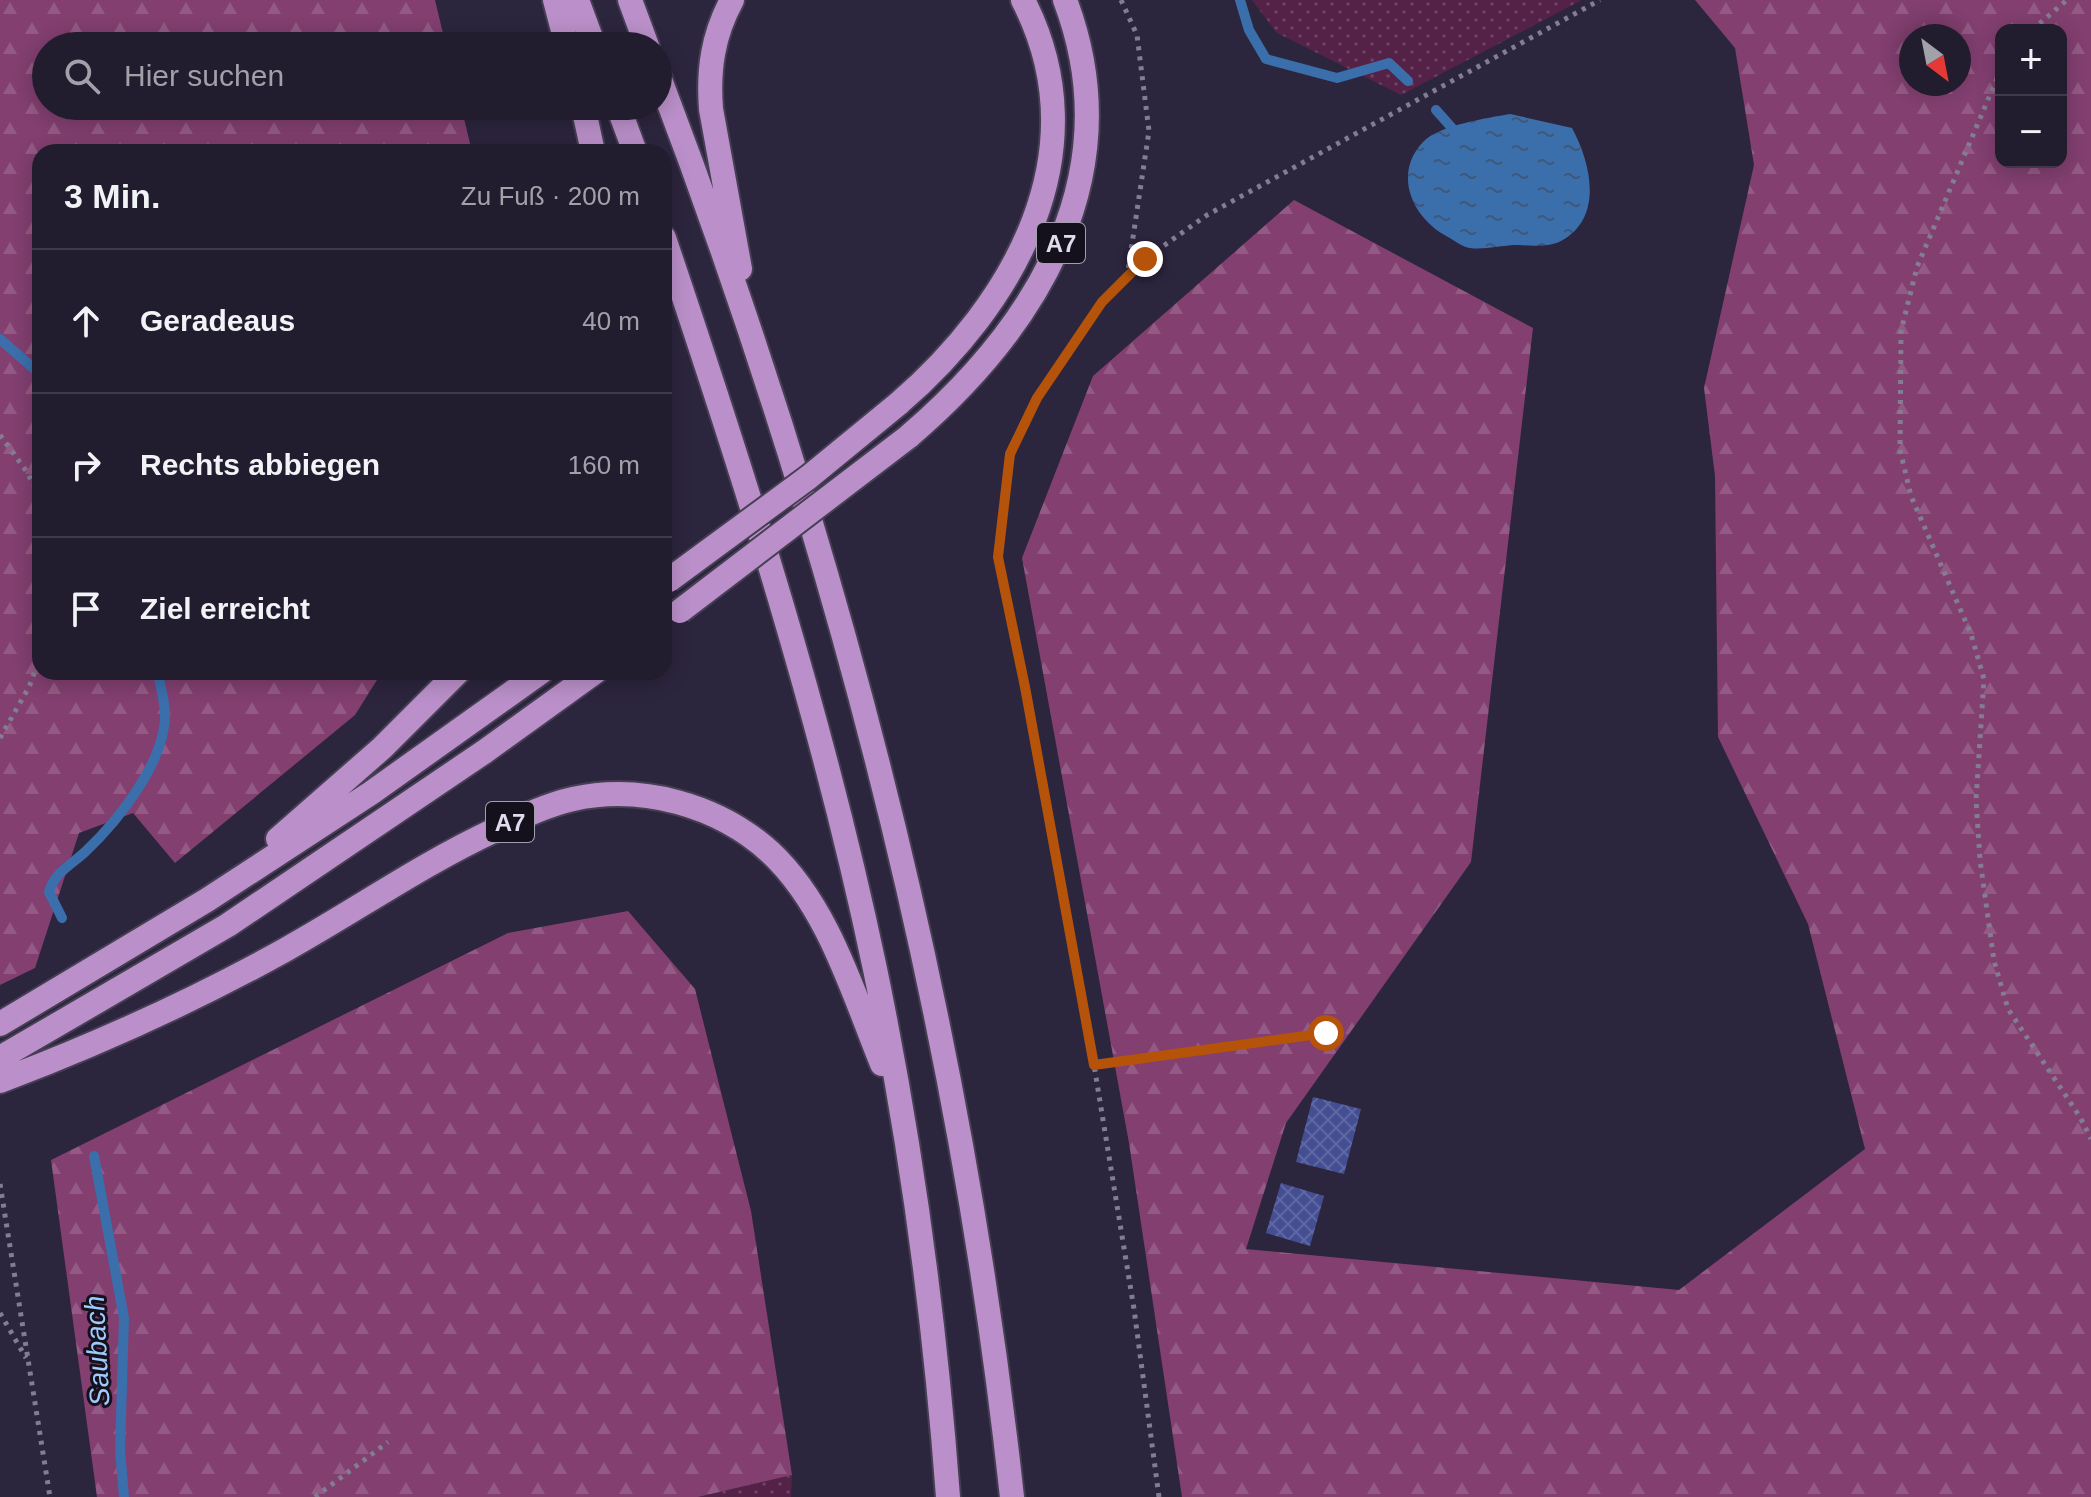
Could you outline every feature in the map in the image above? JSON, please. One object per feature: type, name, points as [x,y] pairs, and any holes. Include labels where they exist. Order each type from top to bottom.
[{"type":"highway","points":[[555,0],[563,32]]},
{"type":"highway","points":[[577,0],[589,32]]},
{"type":"highway","points":[[630,0],[642,32]]},
{"type":"highway","points":[[732,0],[714,45],[709,86],[753,342]]},
{"type":"highway","name":"A7","points":[[672,578],[809,477],[898,404],[954,351],[991,304],[1020,256],[1038,210],[1051,155],[1054,106],[1045,54],[1023,0]]},
{"type":"highway","name":"A7","points":[[672,617],[908,437],[963,387],[1024,311],[1059,249],[1080,176],[1086,124],[1081,61],[1073,20],[1065,0]]},
{"type":"highway","points":[[672,113],[753,342],[821,562],[887,799],[957,1112],[1001,1393],[1012,1497]]},
{"type":"highway","points":[[586,120],[591,144]]},
{"type":"highway","points":[[623,120],[632,144]]},
{"type":"highway","name":"A7","points":[[672,262],[746,486],[820,746],[875,968],[920,1227],[940,1382],[948,1497]]},
{"type":"highway","points":[[207,900],[382,748],[450,680]]},
{"type":"highway","points":[[0,1024],[207,900],[371,793],[530,680]]},
{"type":"highway","points":[[0,1058],[228,925],[484,752],[584,680]]},
{"type":"highway","name":"A7","points":[[0,1081],[173,1009],[286,949],[470,841],[521,817],[574,799],[627,794],[660,798],[708,812],[752,838],[787,870],[839,958],[902,1114]]},
{"type":"path","points":[[1121,0],[1137,35],[1149,131],[1127,277]]},
{"type":"path","points":[[1159,1497],[1134,1309],[1094,1065],[998,557],[1010,454],[1037,398],[1102,302],[1145,259],[1207,215],[1600,0]]},
{"type":"path","points":[[2039,24],[2067,0]]},
{"type":"path","points":[[1995,83],[1917,267],[1901,331],[1900,450],[1911,496],[1971,634],[1984,679],[1976,800],[1980,860],[1994,961],[2008,1009],[2080,1117],[2091,1139]]},
{"type":"path","points":[[0,435],[32,482]]},
{"type":"path","points":[[0,738],[32,679]]},
{"type":"path","points":[[1094,1065],[1326,1033]]},
{"type":"path","points":[[0,1184],[50,1497]]},
{"type":"path","points":[[0,1313],[28,1362]]},
{"type":"path","points":[[315,1497],[388,1442]]},
{"type":"shaded area","points":[[1252,0],[1582,0],[1401,95],[1277,33]]},
{"type":"shaded area","points":[[792,1475],[791,1497],[698,1497]]},
{"type":"green space","points":[[0,0],[435,0],[443,32],[32,32],[32,120],[464,120],[470,144],[32,144],[32,680],[377,680],[355,715],[175,863],[133,813],[79,833],[35,968],[0,985]]},
{"type":"green space","points":[[1695,0],[2091,0],[2091,1497],[1182,1497],[1129,1143],[1022,558],[1093,376],[1294,200],[1533,328],[1471,862],[1286,1123],[1246,1249],[1679,1290],[1865,1149],[1808,924],[1718,737],[1715,476],[1704,388],[1754,165],[1735,48]]},
{"type":"green space","points":[[628,911],[695,989],[751,1211],[792,1475],[698,1497],[97,1497],[51,1160],[508,933]]},
{"type":"water","points":[[1510,114],[1572,128],[1588,173],[1590,189],[1584,219],[1575,231],[1556,243],[1480,249],[1467,247],[1425,219],[1411,195],[1409,168],[1414,155],[1430,136],[1464,123]]},
{"type":"building","points":[[1313,1097],[1361,1109],[1344,1174],[1296,1162]]},
{"type":"building","points":[[1281,1183],[1324,1196],[1310,1246],[1266,1233]]},
{"type":"waterway","points":[[1240,0],[1249,30],[1266,59],[1337,78],[1389,63],[1408,81]]},
{"type":"waterway","points":[[1436,110],[1452,128]]},
{"type":"waterway","name":"Saubach","points":[[0,339],[32,367]]},
{"type":"waterway","name":"Saubach","points":[[62,918],[49,892],[51,885],[98,839],[125,807],[157,752],[165,715],[159,680]]},
{"type":"waterway","name":"Saubach","points":[[94,1156],[124,1318],[120,1450],[124,1497]]},
{"type":"route","points":[[1145,259],[1102,302],[1037,398],[1010,454],[998,557],[1094,1065],[1326,1033]]}]
